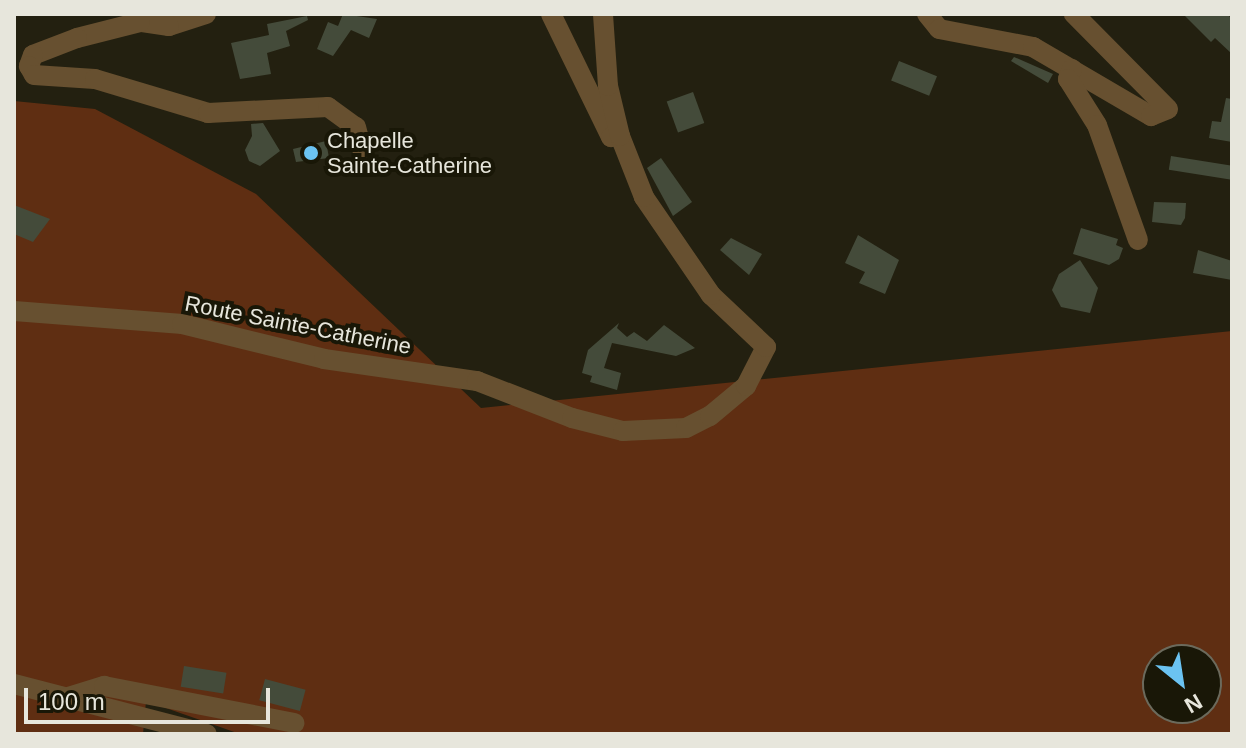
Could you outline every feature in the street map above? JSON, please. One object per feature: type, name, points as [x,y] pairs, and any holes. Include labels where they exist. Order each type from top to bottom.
[{"type":"street","points":[[206,14],[169,26],[140,22],[77,38],[33,55],[29,66],[34,75],[95,79],[208,113],[328,107],[356,127],[362,149]]},
{"type":"street","points":[[551,14],[611,137],[620,136]]},
{"type":"street","name":"Route Sainte-Catherine","points":[[14,311],[206,328],[324,359],[477,381],[603,427],[653,432],[686,428],[710,416],[746,386],[766,347],[711,295],[667,235],[644,197],[620,136],[608,86],[603,14]]},
{"type":"street","points":[[927,14],[939,29],[1033,47],[1151,116],[1168,109],[1074,14]]},
{"type":"street","points":[[1072,69],[1068,79],[1097,125],[1138,240]]},
{"type":"street","points":[[14,684],[207,734]]},
{"type":"street","points":[[68,697],[104,686],[294,723]]},
{"type":"shaded area","points":[[14,101],[95,109],[256,194],[481,408],[1232,331],[1232,734],[240,734],[146,701],[143,734],[14,734]]},
{"type":"building","points":[[343,14],[377,19],[369,38],[351,30],[333,56],[317,49],[328,22],[338,26]]},
{"type":"building","points":[[1183,14],[1227,14],[1232,19],[1232,54],[1215,38],[1211,42]]},
{"type":"building","points":[[307,16],[308,20],[286,31],[290,46],[267,53],[271,74],[240,79],[231,43],[269,35],[267,24]]},
{"type":"building","points":[[1014,57],[1053,74],[1048,83],[1011,61]]},
{"type":"building","points":[[899,61],[937,76],[929,96],[891,80]]},
{"type":"building","points":[[693,92],[704,123],[678,133],[667,102]]},
{"type":"building","points":[[1226,98],[1232,99],[1232,142],[1209,138],[1212,121],[1221,122]]},
{"type":"building","points":[[263,123],[280,151],[260,166],[249,161],[245,150],[252,136],[251,124]]},
{"type":"building","name":"Chapelle Sainte-Catherine","points":[[326,141],[329,158],[296,162],[293,149]]},
{"type":"building","points":[[1171,156],[1232,166],[1230,180],[1169,170]]},
{"type":"building","points":[[661,158],[692,202],[673,216],[647,168]]},
{"type":"building","points":[[1154,202],[1186,203],[1181,225],[1152,222]]},
{"type":"building","points":[[14,205],[50,219],[33,242],[14,234]]},
{"type":"building","points":[[1081,228],[1118,239],[1116,245],[1123,248],[1119,259],[1109,265],[1073,254]]},
{"type":"building","points":[[858,235],[899,260],[885,294],[859,283],[865,272],[845,263]]},
{"type":"building","points":[[731,238],[762,254],[749,275],[720,250]]},
{"type":"building","points":[[1198,250],[1232,261],[1232,280],[1193,273]]},
{"type":"building","points":[[1080,260],[1098,288],[1090,313],[1061,307],[1052,290],[1059,274]]},
{"type":"building","points":[[619,323],[617,328],[627,337],[634,332],[647,341],[664,325],[695,348],[676,356],[612,343],[604,368],[621,373],[617,390],[590,382],[592,376],[582,373],[588,350]]},
{"type":"building","points":[[184,666],[226,673],[223,693],[181,687]]},
{"type":"building","points":[[265,679],[306,690],[300,711],[259,700]]},
{"type":"place","name":"Chapelle Sainte-Catherine","points":[[311,153]]}]
